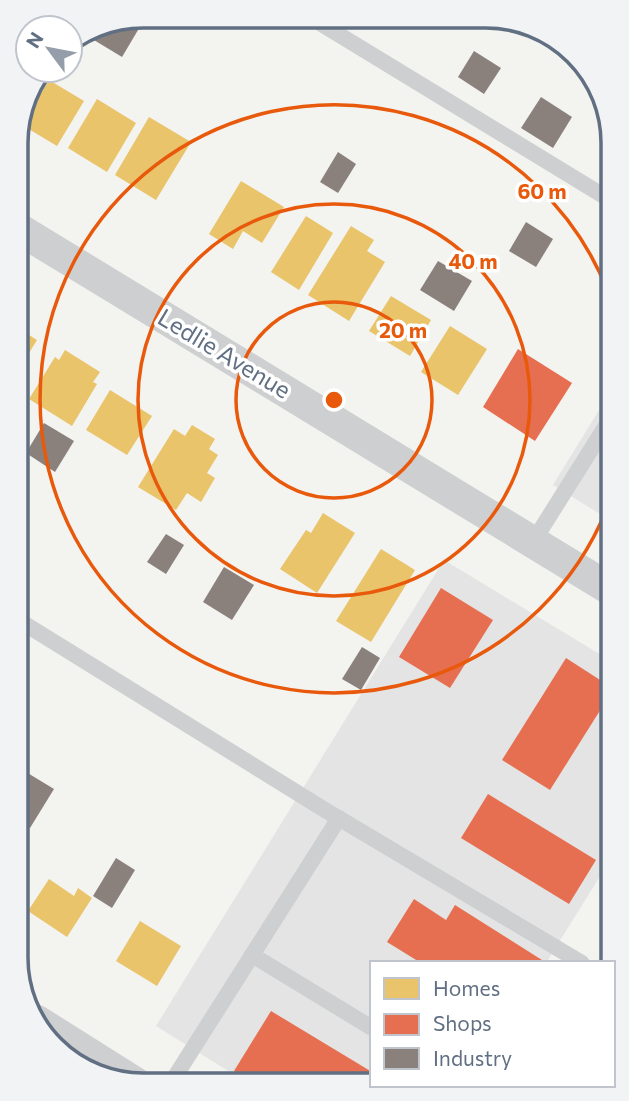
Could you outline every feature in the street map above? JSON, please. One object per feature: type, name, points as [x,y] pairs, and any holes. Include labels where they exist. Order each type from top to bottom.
[{"type":"street","name":"Ledlie Avenue","points":[[28,234],[601,584]]},
{"type":"street","points":[[55,1032],[113,1069]]},
{"type":"lane","points":[[328,28],[601,194]]},
{"type":"lane","points":[[533,542],[601,434]]},
{"type":"lane","points":[[28,626],[339,818],[579,961]]},
{"type":"lane","points":[[177,1073],[339,818]]},
{"type":"lane","points":[[252,956],[370,1027]]},
{"type":"shaded area","points":[[601,407],[601,514],[553,485]]},
{"type":"shaded area","points":[[444,560],[601,655],[601,875],[547,961],[370,961],[370,1073],[232,1073],[156,1026]]},
{"type":"building: Homes","points":[[47,84],[56,84],[84,101],[57,146],[29,129],[34,106]]},
{"type":"building: Homes","points":[[97,99],[136,123],[107,172],[68,148]]},
{"type":"building: Homes","points":[[149,117],[191,142],[156,200],[115,175]]},
{"type":"building: Homes","points":[[241,181],[284,207],[262,243],[243,231],[233,249],[209,234]]},
{"type":"building: Homes","points":[[306,216],[333,233],[299,290],[271,272]]},
{"type":"building: Homes","points":[[351,226],[374,240],[367,251],[385,262],[349,321],[308,295]]},
{"type":"building: Homes","points":[[391,296],[431,320],[410,356],[369,331]]},
{"type":"building: Homes","points":[[450,326],[487,349],[458,395],[421,372]]},
{"type":"building: Homes","points":[[28,334],[37,340],[28,355]]},
{"type":"building: Homes","points":[[65,350],[100,372],[93,382],[97,384],[72,426],[29,399],[55,357],[59,360]]},
{"type":"building: Homes","points":[[110,390],[152,416],[127,455],[86,430]]},
{"type":"building: Homes","points":[[192,425],[215,439],[209,449],[218,455],[207,473],[215,478],[201,502],[187,493],[176,510],[138,487],[174,429],[185,436]]},
{"type":"building: Homes","points":[[323,513],[355,533],[317,593],[280,569],[306,530],[311,533]]},
{"type":"building: Homes","points":[[381,549],[415,570],[371,642],[336,621]]},
{"type":"building: Homes","points":[[49,879],[74,896],[78,888],[92,898],[67,937],[28,911]]},
{"type":"building: Homes","points":[[140,921],[181,946],[157,986],[116,961]]},
{"type":"building: Shops","points":[[518,349],[572,383],[535,441],[483,407]]},
{"type":"building: Shops","points":[[441,588],[493,620],[450,688],[399,657]]},
{"type":"building: Shops","points":[[566,658],[601,681],[601,709],[550,790],[502,760]]},
{"type":"building: Shops","points":[[488,794],[596,860],[569,904],[461,838]]},
{"type":"building: Shops","points":[[414,899],[446,920],[455,905],[542,960],[418,961],[387,942]]},
{"type":"building: Shops","points":[[271,1011],[370,1073],[237,1073],[234,1071]]},
{"type":"building: Industry","points":[[139,28],[122,57],[93,40],[106,34]]},
{"type":"building: Industry","points":[[474,51],[501,68],[484,94],[458,77]]},
{"type":"building: Industry","points":[[541,97],[572,117],[553,148],[521,128]]},
{"type":"building: Industry","points":[[338,152],[356,164],[338,193],[320,182]]},
{"type":"building: Industry","points":[[526,222],[553,239],[536,267],[509,251]]},
{"type":"building: Industry","points":[[438,261],[472,281],[454,311],[420,290]]},
{"type":"building: Industry","points":[[44,423],[74,441],[55,472],[28,454],[28,450]]},
{"type":"building: Industry","points":[[166,534],[184,545],[166,574],[147,562]]},
{"type":"building: Industry","points":[[224,567],[254,585],[232,620],[203,602]]},
{"type":"building: Industry","points":[[362,647],[380,658],[361,690],[342,679]]},
{"type":"building: Industry","points":[[28,773],[54,789],[30,828],[28,827]]},
{"type":"building: Industry","points":[[116,858],[135,870],[112,908],[93,896]]}]
